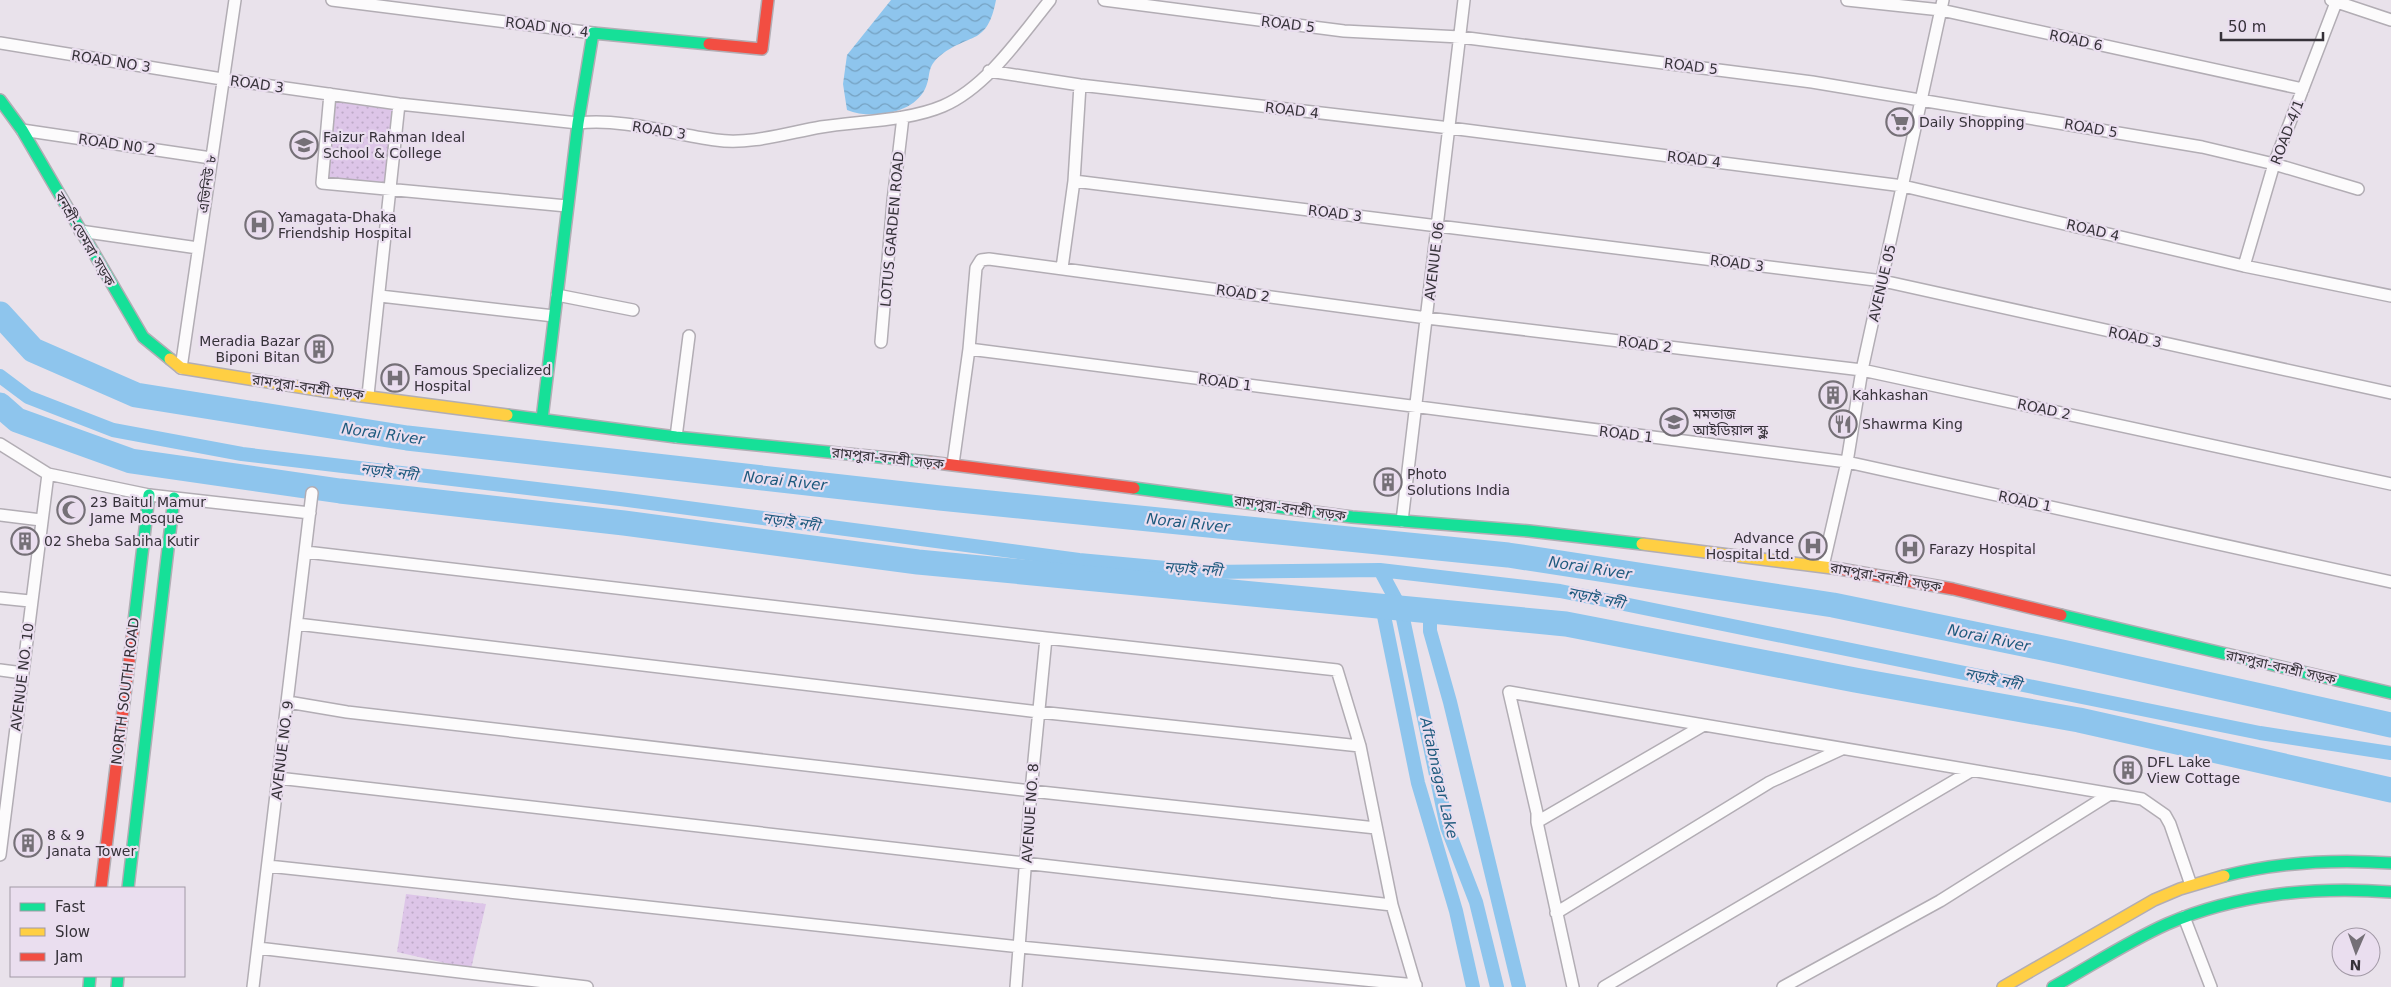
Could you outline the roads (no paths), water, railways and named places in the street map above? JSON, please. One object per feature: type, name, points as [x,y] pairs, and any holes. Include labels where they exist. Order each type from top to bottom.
[{"type":"main road","name":"ROAD NO. 4","points":[[593,33],[762,48],[768,0]]},
{"type":"main road","points":[[542,420],[567,206],[593,33]]},
{"type":"main road","name":"বনশ্রী-ডেমরা সড়ক","points":[[0,100],[22,130],[143,338],[181,368]]},
{"type":"main road","name":"রামপুরা-বনশ্রী সড়ক","points":[[181,368],[324,391],[368,395],[676,437],[953,464],[1402,521],[1529,531],[1823,566],[1953,589],[2391,693]]},
{"type":"main road","name":"NORTH SOUTH ROAD","points":[[101,887],[149,495]]},
{"type":"main road","name":"NORTH SOUTH ROAD","points":[[128,887],[174,498]]},
{"type":"main road","points":[[2003,987],[2154,900],[2191,885],[2238,873],[2313,862],[2368,860],[2391,863]]},
{"type":"main road","points":[[2054,987],[2134,940],[2184,917],[2233,904],[2308,891],[2373,890],[2391,892]]},
{"type":"street","name":"এভিনিউ ৮","points":[[181,368],[235,0]]},
{"type":"street","name":"ROAD NO. 4","points":[[332,0],[593,33]]},
{"type":"street","name":"ROAD 3","points":[[222,79],[399,104],[578,123],[594,121],[733,141],[763,138],[857,121],[903,117],[943,106],[969,91],[989,72],[1027,32],[1050,0]]},
{"type":"street","name":"ROAD 5","points":[[1104,0],[1344,31],[1460,37],[1812,82],[2202,148],[2274,164],[2358,189]]},
{"type":"street","name":"AVENUE 06","points":[[1402,521],[1464,0]]},
{"type":"street","name":"ROAD 6","points":[[1847,0],[1942,5],[2303,89]]},
{"type":"street","points":[[2335,0],[2391,20]]},
{"type":"street","name":"ROAD-4/1","points":[[2244,266],[2274,164],[2335,0]]},
{"type":"street","name":"AVENUE 05","points":[[1823,566],[1847,462],[1862,370],[1883,282],[1942,5]]},
{"type":"street","name":"ROAD NO 3","points":[[0,43],[222,79]]},
{"type":"street","name":"ROAD 4","points":[[989,72],[1080,85],[1450,128],[1903,186],[2244,266],[2391,296]]},
{"type":"street","points":[[1062,268],[1074,181],[1080,85]]},
{"type":"street","points":[[330,94],[322,183],[567,206]]},
{"type":"street","points":[[368,395],[399,104]]},
{"type":"street","name":"LOTUS GARDEN ROAD","points":[[882,342],[893,202],[903,117]]},
{"type":"street","name":"ROAD N0 2","points":[[22,130],[211,158]]},
{"type":"street","name":"ROAD 3","points":[[1074,181],[1883,282],[2391,393]]},
{"type":"street","points":[[80,232],[198,248]]},
{"type":"street","name":"ROAD 2","points":[[969,348],[976,268],[981,260],[1062,268],[1427,318],[1862,370],[2391,484]]},
{"type":"street","points":[[557,295],[632,310]]},
{"type":"street","points":[[380,296],[554,316]]},
{"type":"street","points":[[676,437],[689,336]]},
{"type":"street","points":[[953,464],[969,348]]},
{"type":"street","name":"ROAD 1","points":[[969,348],[1415,408],[1847,462],[2391,582]]},
{"type":"street","points":[[0,444],[48,474],[149,495],[310,513]]},
{"type":"street","name":"AVENUE NO. 10","points":[[0,855],[1,831],[48,474]]},
{"type":"street","name":"AVENUE NO. 9","points":[[253,987],[312,493]]},
{"type":"street","points":[[0,514],[40,524]]},
{"type":"street","points":[[268,866],[1020,948],[1416,986],[1392,905],[1360,746],[1337,670],[306,552]]},
{"type":"street","points":[[0,598],[30,601]]},
{"type":"street","points":[[297,624],[1039,712],[1360,746]]},
{"type":"street","name":"AVENUE NO. 8","points":[[1016,987],[1031,791],[1046,638]]},
{"type":"street","points":[[0,670],[23,673]]},
{"type":"street","points":[[1573,987],[1537,822],[1537,813],[1509,692],[1971,772],[2142,799],[2165,815],[2170,824],[2191,885]]},
{"type":"street","points":[[288,702],[347,712],[1031,791],[1376,828]]},
{"type":"street","points":[[1537,822],[1704,725]]},
{"type":"street","points":[[0,748],[13,750]]},
{"type":"street","points":[[1556,913],[1770,782],[1842,749]]},
{"type":"street","points":[[1604,987],[1971,772]]},
{"type":"street","points":[[278,778],[1392,905]]},
{"type":"street","points":[[1783,987],[1940,901],[2110,794]]},
{"type":"street","points":[[2184,917],[2211,987]]},
{"type":"street","points":[[258,948],[587,987]]},
{"type":"water","points":[[891,0],[996,0],[988,25],[983,32],[952,48],[936,60],[931,68],[925,89],[911,104],[890,113],[868,114],[847,110],[843,84],[847,55]]},
{"type":"waterway","name":"Norai River","points":[[0,314],[33,350],[136,395],[407,438],[940,498],[1508,555],[1833,605],[2062,652],[2391,725]]},
{"type":"waterway","name":"নড়াই নদী","points":[[0,376],[28,397],[113,430],[242,454],[620,499],[1079,560],[1209,572],[1380,570],[1560,591],[2260,733],[2391,753]]},
{"type":"waterway","name":"Norai River","points":[[0,405],[17,420],[131,461],[340,491],[624,523],[918,562],[1566,624],[1855,680],[2079,720],[2391,790]]},
{"type":"waterway","name":"Aftabnagar Lake","points":[[1380,570],[1401,609],[1447,827],[1476,902],[1497,987]]},
{"type":"waterway","name":"Aftabnagar Lake","points":[[1473,987],[1456,911],[1418,783],[1382,606],[1430,611],[1430,631],[1450,702],[1519,987]]},
{"type":"place","name":"Daily Shopping","points":[[1900,122]]},
{"type":"place","name":"Faizur Rahman Ideal School & College","points":[[304,145]]},
{"type":"place","name":"Yamagata-Dhaka Friendship Hospital","points":[[259,225]]},
{"type":"place","name":"Meradia Bazar Biponi Bitan","points":[[319,349]]},
{"type":"place","name":"Famous Specialized Hospital","points":[[395,378]]},
{"type":"place","name":"Kahkashan","points":[[1833,395]]},
{"type":"place","name":"মমতাজ আইডিয়াল স্কুল","points":[[1674,422]]},
{"type":"place","name":"Shawrma King","points":[[1843,424]]},
{"type":"place","name":"Photo Solutions India","points":[[1388,482]]},
{"type":"place","name":"23 Baitul Mamur Jame Mosque","points":[[71,510]]},
{"type":"place","name":"02 Sheba Sabiha Kutir","points":[[25,541]]},
{"type":"place","name":"Advance Hospital Ltd.","points":[[1813,546]]},
{"type":"place","name":"Farazy Hospital","points":[[1910,549]]},
{"type":"place","name":"DFL Lake View Cottage","points":[[2128,770]]},
{"type":"place","name":"8 & 9 Janata Tower","points":[[28,843]]}]
